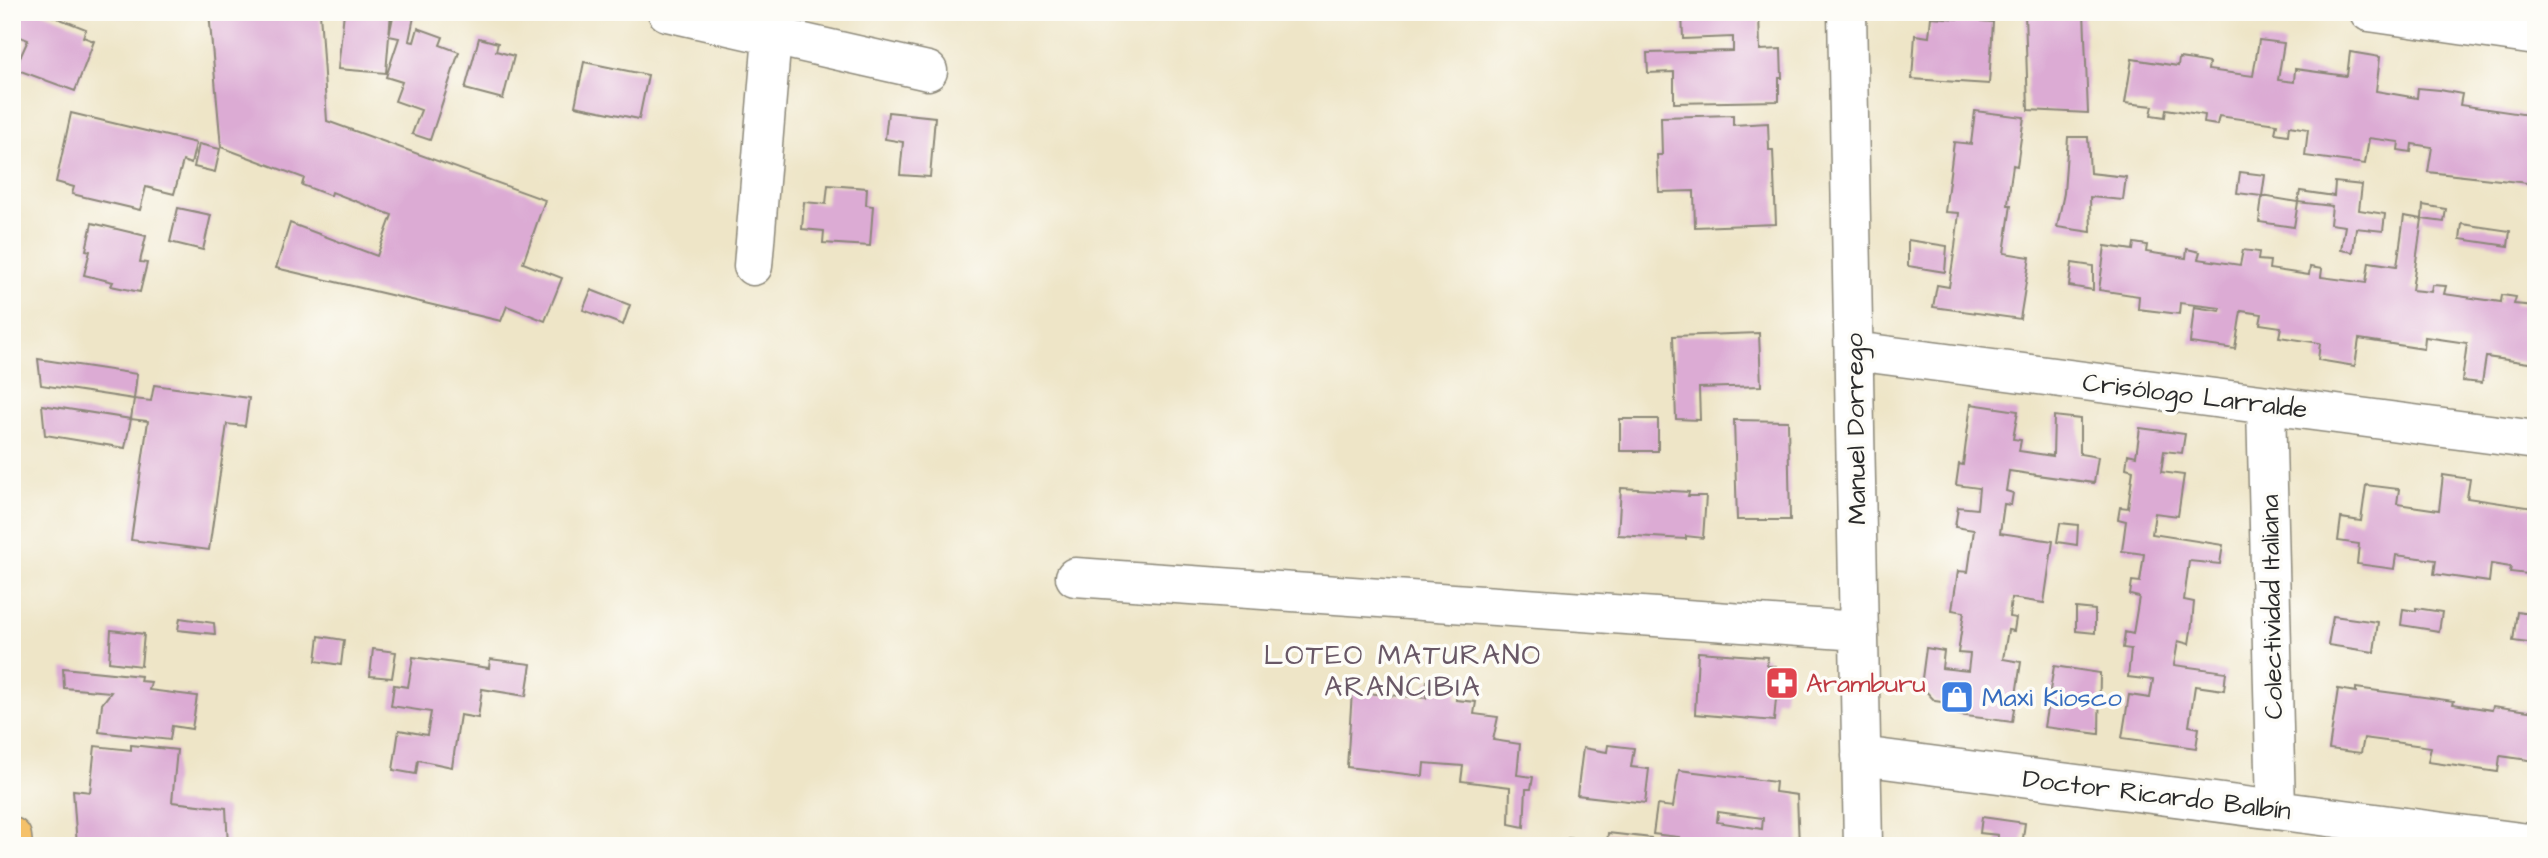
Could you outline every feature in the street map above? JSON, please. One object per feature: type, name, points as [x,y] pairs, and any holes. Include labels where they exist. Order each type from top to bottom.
[{"type":"main road","points":[[12,837],[13,846]]},
{"type":"street","points":[[667,12],[928,71]]},
{"type":"street","name":"Manuel Dorrego","points":[[1847,12],[1863,846]]},
{"type":"street","points":[[2369,12],[2536,36]]},
{"type":"street","points":[[753,266],[772,36]]},
{"type":"street","name":"Crisólogo Larralde","points":[[1854,351],[2536,440]]},
{"type":"street","name":"Colectividad Italiana","points":[[2266,405],[2276,809]]},
{"type":"street","points":[[1075,578],[1859,631]]},
{"type":"street","name":"Doctor Ricardo Balbín","points":[[1861,756],[2536,844]]},
{"type":"building","points":[[22,12],[42,12],[86,29],[83,37],[94,41],[75,91],[15,69],[28,40],[13,34]]},
{"type":"building","points":[[106,12],[123,12],[121,18]]},
{"type":"building","points":[[209,12],[320,12],[327,121],[545,200],[523,263],[562,278],[545,321],[507,306],[501,321],[276,268],[290,223],[377,256],[392,215],[332,192],[331,196],[302,185],[304,178],[221,147]]},
{"type":"building","points":[[344,12],[391,12],[386,73],[338,69]]},
{"type":"building","points":[[394,12],[415,12],[409,41],[414,42],[418,28],[443,37],[440,45],[459,52],[430,140],[412,134],[421,110],[395,101],[402,82],[386,77],[399,38],[389,36]]},
{"type":"building","points":[[1682,12],[1759,12],[1760,50],[1781,49],[1782,78],[1779,78],[1779,101],[1674,103],[1674,72],[1648,73],[1647,53],[1733,51],[1733,37],[1683,39]]},
{"type":"building","points":[[1959,12],[1982,12],[1982,21],[1993,22],[1989,84],[1912,79],[1915,35],[1929,37],[1931,17],[1958,19]]},
{"type":"building","points":[[2025,12],[2084,12],[2088,113],[2028,110]]},
{"type":"building","points":[[479,38],[498,43],[496,51],[514,56],[503,99],[465,89]]},
{"type":"building","points":[[2259,40],[2284,43],[2278,80],[2294,82],[2295,69],[2347,76],[2350,52],[2380,57],[2376,91],[2417,98],[2418,88],[2440,90],[2462,94],[2460,105],[2536,116],[2536,184],[2428,172],[2432,147],[2412,144],[2411,152],[2398,150],[2399,142],[2369,138],[2365,164],[2305,156],[2308,129],[2289,126],[2288,135],[2275,133],[2277,124],[2219,116],[2217,125],[2204,123],[2205,115],[2166,109],[2165,117],[2151,115],[2153,106],[2125,103],[2132,59],[2178,66],[2179,58],[2209,63],[2208,70],[2253,76]]},
{"type":"building","points":[[584,62],[648,75],[639,119],[575,106]]},
{"type":"building","points":[[1975,111],[2024,117],[2017,166],[2013,165],[2004,253],[2030,257],[2020,319],[1933,307],[1937,285],[1949,287],[1955,247],[1959,213],[1945,212],[1954,142],[1971,144]]},
{"type":"building","points":[[888,112],[935,117],[930,177],[900,175],[903,142],[885,139]]},
{"type":"building","points":[[71,113],[196,143],[191,164],[183,161],[174,194],[146,187],[140,210],[72,194],[74,187],[56,182]]},
{"type":"building","points":[[1733,115],[1733,125],[1768,123],[1769,150],[1773,150],[1776,224],[1695,227],[1694,191],[1659,192],[1657,155],[1662,155],[1661,117]]},
{"type":"building","points":[[2068,137],[2088,137],[2090,173],[2126,177],[2123,200],[2090,197],[2091,232],[2057,227],[2064,193]]},
{"type":"building","points":[[199,144],[220,149],[215,172],[194,167]]},
{"type":"building","points":[[2240,172],[2265,175],[2262,196],[2237,193]]},
{"type":"building","points":[[2335,182],[2362,185],[2359,210],[2385,214],[2383,231],[2356,228],[2353,252],[2341,250],[2345,226],[2330,224],[2332,206],[2298,202],[2300,191],[2334,196]]},
{"type":"building","points":[[828,185],[867,188],[866,205],[873,206],[870,246],[823,243],[824,231],[802,229],[804,202],[826,204]]},
{"type":"building","points":[[2262,196],[2298,202],[2294,227],[2259,222]]},
{"type":"building","points":[[2423,205],[2446,209],[2444,222],[2422,219]]},
{"type":"building","points":[[178,208],[211,215],[203,250],[170,242]]},
{"type":"building","points":[[2404,216],[2422,219],[2412,290],[2431,292],[2432,285],[2446,286],[2444,294],[2501,302],[2502,295],[2516,297],[2514,304],[2536,306],[2536,364],[2486,357],[2482,383],[2462,381],[2467,343],[2425,337],[2424,349],[2359,339],[2355,366],[2318,360],[2320,343],[2279,337],[2281,327],[2260,324],[2262,314],[2241,311],[2235,349],[2190,343],[2194,307],[2220,311],[2221,308],[2180,303],[2179,314],[2138,309],[2139,296],[2099,290],[2105,246],[2133,250],[2134,243],[2147,245],[2146,252],[2186,258],[2187,249],[2200,252],[2198,259],[2240,265],[2243,250],[2259,252],[2258,260],[2270,261],[2269,269],[2309,275],[2310,267],[2322,269],[2321,277],[2366,283],[2369,262],[2397,266]]},
{"type":"building","points":[[92,223],[146,236],[140,262],[147,263],[140,292],[111,286],[113,282],[84,275],[90,251],[86,250]]},
{"type":"building","points":[[2462,224],[2510,231],[2508,246],[2460,239]]},
{"type":"building","points":[[1908,240],[1947,246],[1945,272],[1908,266]]},
{"type":"building","points":[[2072,263],[2093,266],[2093,290],[2069,286]]},
{"type":"building","points":[[591,290],[630,305],[623,325],[583,310]]},
{"type":"building","points":[[1759,333],[1761,386],[1699,388],[1700,420],[1676,419],[1673,336]]},
{"type":"building","points":[[38,359],[137,374],[134,399],[41,385]]},
{"type":"building","points":[[154,385],[249,398],[245,426],[227,424],[209,550],[131,540],[148,421],[131,419],[134,399],[151,401]]},
{"type":"building","points":[[1971,404],[2018,411],[2013,439],[2021,440],[2019,451],[2053,456],[2054,416],[2080,419],[2080,454],[2098,457],[2094,483],[2009,471],[2006,491],[2013,493],[2011,505],[2004,504],[2000,533],[2053,541],[2044,603],[2011,598],[2009,617],[2016,618],[2014,631],[2008,630],[2003,659],[2021,662],[2012,722],[1958,715],[1959,709],[1948,707],[1949,703],[1935,701],[1921,686],[1926,648],[1944,651],[1942,668],[1968,671],[1970,654],[1958,653],[1964,612],[1952,610],[1958,571],[1968,572],[1974,530],[1955,527],[1958,507],[1977,509],[1979,488],[1956,485],[1959,464],[1963,465]]},
{"type":"building","points":[[42,405],[131,419],[125,448],[45,435]]},
{"type":"building","points":[[1620,419],[1658,419],[1658,451],[1620,451]]},
{"type":"building","points":[[1734,420],[1788,421],[1790,520],[1737,520]]},
{"type":"building","points":[[2140,428],[2185,434],[2182,453],[2164,451],[2161,472],[2184,475],[2178,516],[2155,513],[2152,534],[2223,545],[2220,564],[2189,561],[2184,600],[2194,602],[2192,624],[2189,644],[2178,641],[2174,665],[2226,672],[2224,690],[2195,686],[2189,726],[2199,728],[2196,748],[2122,738],[2129,695],[2150,698],[2153,680],[2128,677],[2131,649],[2123,648],[2125,632],[2133,634],[2139,597],[2130,595],[2132,581],[2140,582],[2144,554],[2122,551],[2126,521],[2118,519],[2120,507],[2128,508],[2133,470],[2126,468],[2128,454],[2136,456]]},
{"type":"building","points":[[2443,475],[2470,479],[2467,498],[2534,508],[2532,523],[2536,524],[2536,575],[2510,572],[2511,567],[2491,564],[2489,582],[2434,574],[2436,560],[2396,555],[2394,569],[2357,564],[2359,544],[2338,541],[2341,518],[2361,521],[2366,485],[2399,489],[2397,504],[2439,510]]},
{"type":"building","points":[[1621,488],[1689,492],[1688,496],[1706,496],[1703,538],[1618,535]]},
{"type":"building","points":[[2060,523],[2078,525],[2077,545],[2057,542]]},
{"type":"building","points":[[2076,608],[2095,610],[2095,633],[2076,631]]},
{"type":"building","points":[[2416,608],[2442,612],[2439,631],[2401,625],[2403,609],[2416,611]]},
{"type":"building","points":[[2517,611],[2536,614],[2536,644],[2513,641]]},
{"type":"building","points":[[2333,616],[2378,622],[2374,652],[2328,645]]},
{"type":"building","points":[[180,618],[214,623],[215,634],[178,630]]},
{"type":"building","points":[[111,630],[144,634],[141,666],[109,662]]},
{"type":"building","points":[[319,636],[344,640],[341,665],[316,661]]},
{"type":"building","points":[[373,649],[396,652],[392,678],[370,676]]},
{"type":"building","points":[[1698,652],[1768,657],[1767,666],[1776,666],[1776,675],[1786,675],[1784,700],[1776,699],[1774,721],[1695,714]]},
{"type":"building","points":[[413,657],[489,668],[490,659],[531,664],[526,696],[482,689],[478,718],[460,715],[452,767],[418,760],[416,774],[393,770],[399,730],[427,735],[431,712],[391,706],[394,685],[408,687]]},
{"type":"building","points":[[2054,666],[2100,673],[2099,734],[2044,727]]},
{"type":"building","points":[[63,668],[141,676],[140,681],[151,682],[149,690],[197,696],[192,729],[172,726],[170,740],[99,732],[102,704],[111,692],[64,688]]},
{"type":"building","points":[[1427,681],[1458,683],[1456,700],[1476,702],[1474,714],[1498,717],[1493,740],[1520,744],[1517,775],[1533,777],[1531,789],[1526,789],[1524,827],[1509,824],[1510,787],[1461,781],[1463,766],[1424,763],[1423,776],[1347,767],[1352,692],[1426,698]]},
{"type":"building","points":[[2356,688],[2454,701],[2453,704],[2492,710],[2493,706],[2536,712],[2536,761],[2500,756],[2498,772],[2428,762],[2431,747],[2364,738],[2361,753],[2329,749],[2338,689],[2356,692]]},
{"type":"building","points":[[131,745],[177,750],[172,802],[226,808],[228,846],[77,846],[73,790],[90,792],[95,746],[131,750]]},
{"type":"building","points":[[1608,745],[1634,748],[1631,767],[1649,769],[1645,803],[1577,795],[1583,748],[1607,752]]},
{"type":"building","points":[[1679,770],[1776,782],[1775,792],[1797,795],[1799,846],[1677,846],[1679,837],[1653,834],[1657,805],[1673,807]],"holes":[[[1718,812],[1763,818],[1762,829],[1717,822]]]},
{"type":"building","points":[[1982,817],[2025,823],[2022,846],[1997,846],[1998,835],[1980,833]]},
{"type":"building","points":[[1608,833],[1651,838],[1650,846],[1566,846],[1568,838],[1607,843]]},
{"type":"place","name":"Aramburu","points":[[1782,683]]},
{"type":"place","name":"Maxi Kiosco","points":[[1957,697]]},
{"type":"district","name":"LOTEO MATURANO ARANCIBIA","points":[[1403,670]]}]
